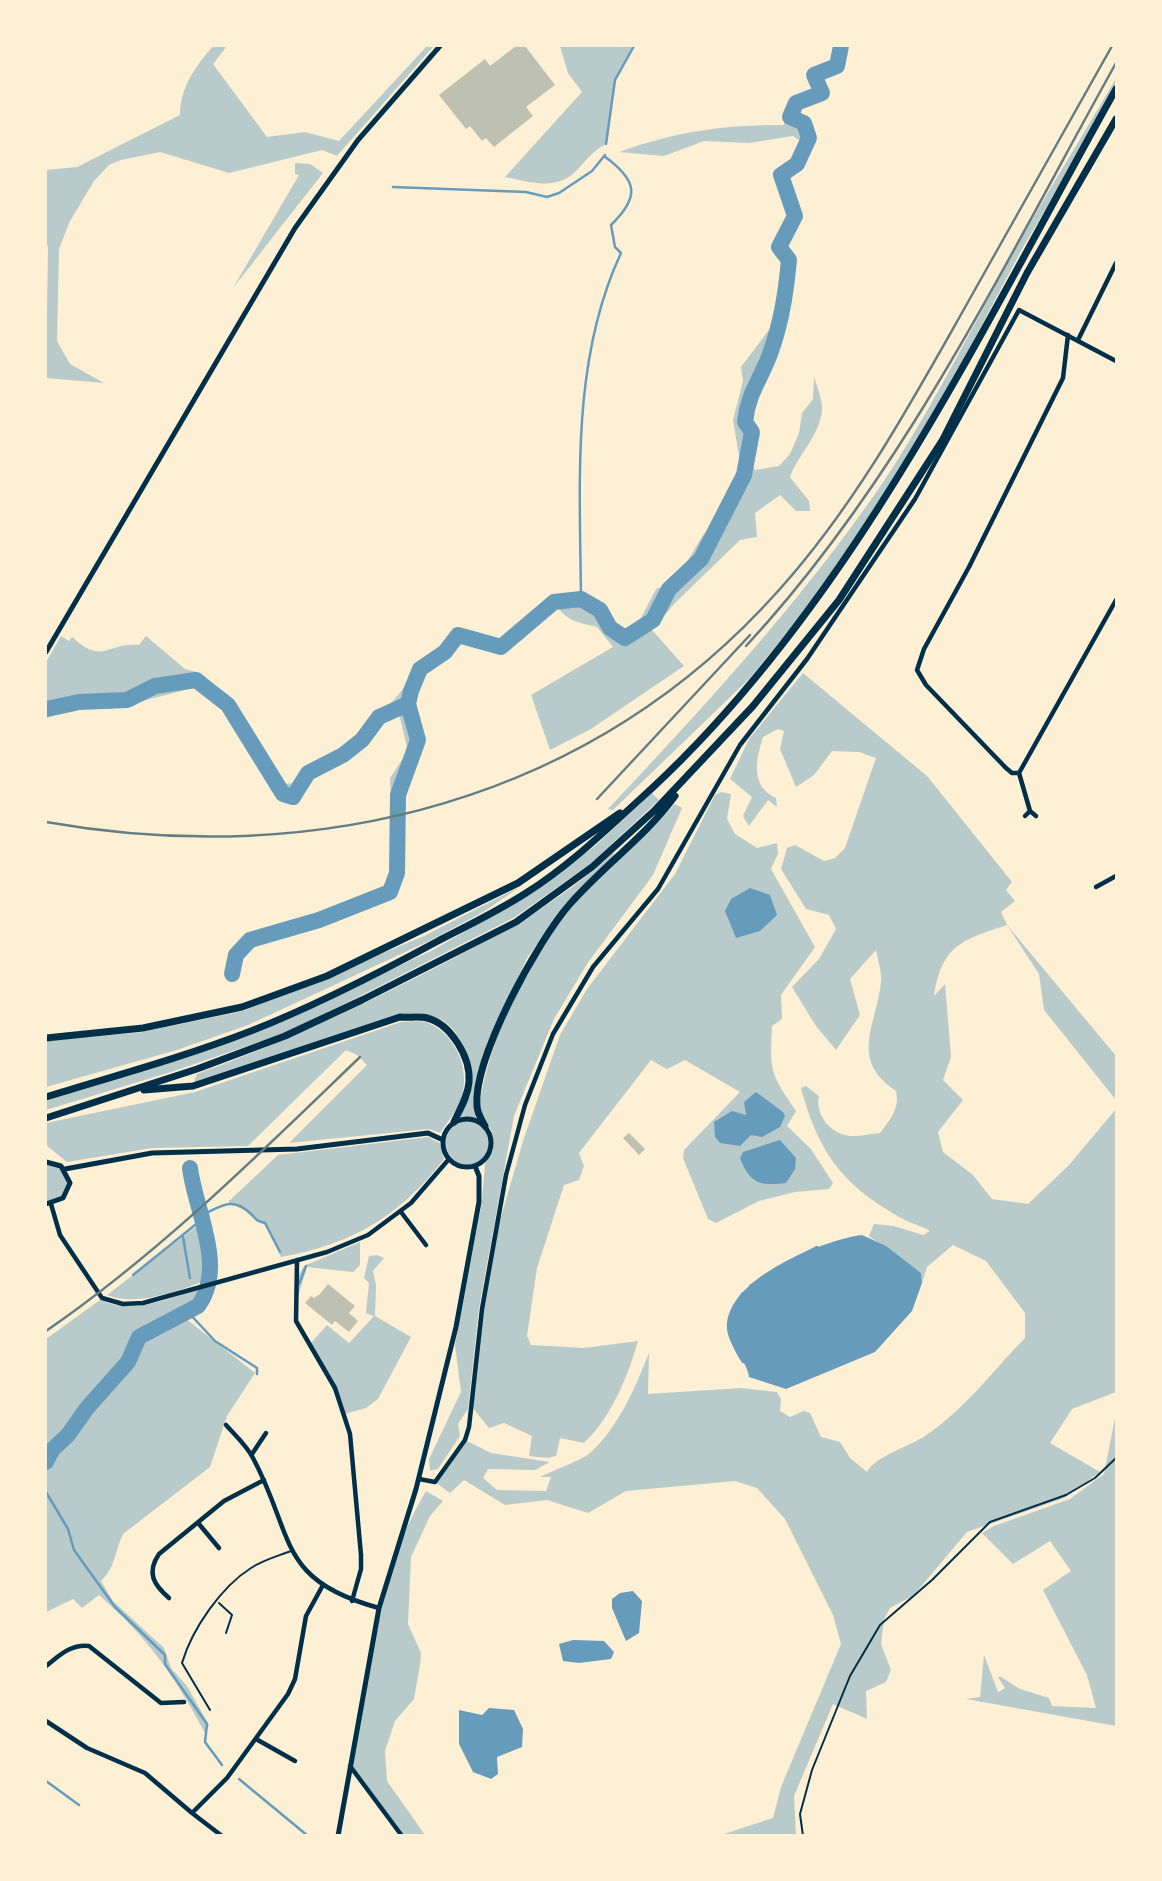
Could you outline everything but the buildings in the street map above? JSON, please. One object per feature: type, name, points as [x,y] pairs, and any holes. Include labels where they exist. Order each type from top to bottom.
[{"type":"highway","points":[[46,1097],[250,1031],[402,961],[524,894],[598,839],[697,745],[752,681],[837,569],[914,449],[1116,89]]},
{"type":"highway","points":[[46,1118],[133,1091],[285,1036],[516,922],[592,867],[688,778],[793,659],[839,600],[902,506],[942,441],[1027,273],[1116,120]]},
{"type":"highway","points":[[485,1126],[476,1108],[479,1085],[493,1037],[531,959],[569,905],[671,802],[688,778]]},
{"type":"highway","points":[[46,1038],[143,1028],[243,1007],[327,976],[518,883],[639,800]]},
{"type":"highway","points":[[133,1091],[193,1086],[400,1017],[429,1018],[452,1033],[465,1058],[470,1079],[466,1098],[454,1122]]},
{"type":"street","points":[[46,652],[295,228],[358,140],[440,46]]},
{"type":"street","points":[[1078,340],[1116,263]]},
{"type":"street","points":[[419,1479],[435,1482],[465,1440],[470,1427],[482,1309],[506,1175],[525,1105],[565,1011],[593,967],[658,888],[740,746],[807,659],[915,499],[1019,310],[1116,361]]},
{"type":"street","points":[[1019,773],[1012,773],[1006,768],[926,685],[917,670],[917,663],[1063,378],[1068,335]]},
{"type":"street","points":[[1036,816],[1030,811],[1019,773],[1116,600]]},
{"type":"street","points":[[1025,816],[1030,811]]},
{"type":"street","points":[[1096,887],[1116,876]]},
{"type":"street","points":[[65,1169],[152,1153],[297,1149],[428,1133],[443,1140],[449,1159],[461,1167],[475,1166],[488,1156],[491,1149],[489,1133],[485,1126],[470,1119],[454,1122],[443,1140]]},
{"type":"street","points":[[46,1162],[54,1162],[65,1169],[70,1183],[63,1198],[48,1204],[60,1235],[102,1298],[123,1304],[143,1303],[297,1260],[368,1235],[401,1212],[449,1159]]},
{"type":"street","points":[[338,1836],[379,1608],[419,1479],[461,1303],[479,1202],[479,1176],[475,1166]]},
{"type":"street","points":[[401,1212],[426,1245]]},
{"type":"street","points":[[297,1260],[296,1321],[335,1388],[350,1434],[361,1555],[361,1569],[352,1601]]},
{"type":"street","points":[[226,1425],[252,1454],[299,1565],[323,1585],[352,1601],[379,1608]]},
{"type":"street","points":[[252,1454],[266,1433]]},
{"type":"street","points":[[169,1598],[155,1587],[152,1576],[154,1561],[182,1533],[199,1524],[224,1500],[264,1480]]},
{"type":"street","points":[[199,1524],[219,1548]]},
{"type":"street","points":[[192,1812],[227,1778],[288,1694],[295,1679],[306,1616],[323,1585]]},
{"type":"street","points":[[46,1666],[78,1645],[89,1646],[161,1703],[184,1702]]},
{"type":"street","points":[[46,1721],[87,1748],[145,1773],[222,1836]]},
{"type":"street","points":[[256,1739],[295,1761]]},
{"type":"street","points":[[349,1765],[402,1836]]},
{"type":"lane","points":[[210,1710],[182,1663],[191,1641],[217,1602],[249,1569],[291,1551]]},
{"type":"lane","points":[[217,1602],[232,1615],[226,1633]]},
{"type":"path","points":[[803,1836],[800,1814],[812,1770],[850,1676],[880,1625],[932,1580],[990,1522],[1066,1495],[1095,1478],[1116,1458]]},
{"type":"shaded area","points":[[213,46],[227,46],[213,64],[267,137],[305,132],[339,141],[427,46],[434,46],[337,156],[322,150],[229,173],[160,152],[109,165],[94,181],[70,221],[59,249],[57,341],[70,364],[104,383],[46,378],[46,170],[77,167],[180,115],[190,78]]},
{"type":"shaded area","points":[[560,46],[634,46],[615,80],[606,144],[561,181],[534,183],[505,177],[582,92],[568,73]]},
{"type":"shaded area","points":[[1116,78],[1116,90],[1022,249],[923,436],[838,569],[750,678],[613,810],[608,809],[781,617],[875,494],[927,410],[1033,218]]},
{"type":"shaded area","points":[[796,103],[812,132],[813,137],[806,145],[793,136],[749,143],[704,141],[664,156],[619,152],[700,131],[740,126],[784,125],[786,111]]},
{"type":"shaded area","points":[[295,163],[310,164],[323,173],[233,288],[299,175],[295,174]]},
{"type":"shaded area","points":[[784,310],[770,354],[748,399],[745,422],[749,433],[749,460],[755,470],[779,466],[790,454],[799,433],[802,413],[813,399],[814,377],[822,402],[820,419],[790,477],[809,501],[810,511],[796,511],[780,495],[755,513],[757,537],[740,540],[675,603],[652,630],[684,666],[591,729],[550,750],[531,695],[613,647],[597,627],[572,620],[554,602],[568,593],[581,593],[616,628],[631,628],[641,618],[656,589],[667,584],[685,565],[703,535],[723,511],[741,468],[733,420],[743,381],[741,367]]},
{"type":"shaded area","points":[[61,636],[69,641],[72,637],[91,650],[105,651],[139,645],[146,636],[185,669],[201,673],[235,706],[285,784],[295,783],[308,773],[295,803],[290,805],[282,798],[232,718],[206,694],[193,688],[111,709],[84,709],[46,718],[46,662]]},
{"type":"shaded area","points":[[420,669],[415,704],[421,735],[405,800],[391,804],[390,778],[408,751],[399,714],[379,717]]},
{"type":"shaded area","points":[[803,673],[927,776],[1012,882],[1006,890],[1015,901],[1001,912],[1007,925],[978,935],[957,947],[942,965],[938,979],[934,996],[945,984],[951,1057],[943,1080],[963,1100],[938,1132],[943,1152],[973,1175],[992,1199],[1028,1204],[1069,1165],[1116,1109],[1116,1392],[1072,1409],[1050,1443],[1100,1472],[1064,1498],[967,1532],[914,1595],[890,1608],[884,1619],[881,1644],[891,1670],[886,1682],[866,1691],[867,1719],[833,1704],[794,1796],[796,1836],[721,1835],[773,1818],[781,1787],[841,1644],[833,1615],[785,1519],[757,1488],[735,1481],[626,1491],[588,1513],[547,1500],[505,1505],[464,1480],[450,1493],[435,1482],[465,1440],[491,1453],[550,1462],[535,1470],[488,1469],[483,1478],[497,1490],[546,1491],[551,1477],[540,1477],[586,1456],[609,1432],[632,1393],[649,1353],[648,1394],[741,1388],[777,1392],[781,1399],[780,1411],[790,1417],[804,1411],[810,1413],[821,1437],[840,1442],[850,1458],[867,1472],[877,1461],[925,1436],[953,1414],[1025,1338],[1025,1313],[986,1261],[953,1245],[927,1267],[922,1283],[921,1273],[869,1236],[874,1224],[894,1226],[923,1235],[930,1231],[884,1208],[850,1181],[826,1151],[808,1112],[801,1088],[806,1086],[819,1096],[819,1108],[824,1120],[839,1133],[857,1136],[880,1133],[893,1114],[897,1097],[896,1091],[873,1067],[869,1054],[871,1028],[881,982],[876,950],[850,979],[860,1015],[836,1050],[816,1026],[792,987],[819,959],[836,929],[829,915],[806,909],[781,869],[787,848],[795,845],[824,861],[835,858],[845,848],[876,758],[859,752],[832,751],[814,775],[796,787],[780,749],[784,731],[778,729],[763,737],[757,772],[762,787],[776,798],[777,807],[768,800],[749,826],[743,816],[752,797],[730,779],[749,739]]},
{"type":"shaded area","points":[[721,792],[731,794],[727,819],[735,834],[757,848],[777,843],[778,854],[771,869],[815,947],[781,995],[782,1019],[772,1026],[771,1054],[776,1079],[796,1111],[787,1126],[811,1149],[833,1183],[829,1189],[795,1192],[759,1201],[716,1223],[708,1219],[683,1158],[684,1150],[740,1092],[685,1060],[667,1069],[651,1060],[579,1153],[584,1166],[579,1180],[564,1185],[537,1268],[527,1336],[531,1345],[584,1348],[638,1341],[634,1354],[610,1409],[584,1443],[560,1438],[556,1456],[529,1456],[532,1436],[504,1423],[489,1428],[473,1408],[482,1309],[493,1245],[523,1141],[560,1035],[587,989],[675,874],[715,795]]},
{"type":"shaded area","points":[[652,793],[659,800],[590,864],[515,917],[285,1033],[171,1072],[46,1110],[46,1101],[251,1035],[433,950],[532,893],[595,846]]},
{"type":"shaded area","points":[[675,804],[682,808],[653,875],[587,964],[554,1019],[514,1116],[479,1308],[468,1409],[458,1424],[460,1436],[438,1469],[430,1471],[429,1459],[461,1392],[455,1345],[482,1202],[485,1164],[493,1150],[492,1132],[479,1107],[484,1080],[501,1027],[512,1000],[540,951],[573,906]]},
{"type":"shaded area","points":[[613,853],[615,855],[566,904],[527,958],[487,1043],[475,1094],[479,1119],[460,1116],[468,1088],[466,1057],[461,1042],[454,1030],[443,1021],[425,1014],[400,1014],[194,1082],[197,1074],[347,1011],[482,943],[572,887]]},
{"type":"shaded area","points":[[521,886],[485,911],[429,941],[248,1025],[177,1050],[46,1087],[46,1041],[143,1032],[243,1011],[424,936]]},
{"type":"shaded area","points":[[1007,925],[1116,1056],[1116,1100],[1044,1010],[1039,974]]},
{"type":"shaded area","points":[[401,1022],[425,1022],[438,1028],[453,1044],[462,1063],[462,1096],[440,1133],[429,1129],[289,1143],[367,1065],[357,1055],[346,1050],[248,1146],[152,1148],[67,1162],[46,1145],[46,1123],[195,1092]]},
{"type":"shaded area","points":[[468,1121],[483,1128],[490,1143],[483,1158],[468,1165],[453,1158],[446,1143],[453,1128]]},
{"type":"shaded area","points":[[428,1137],[440,1143],[444,1159],[427,1179],[392,1212],[353,1235],[331,1244],[281,1257],[265,1223],[258,1222],[250,1213],[228,1202],[278,1155]]},
{"type":"shaded area","points":[[46,1164],[59,1167],[68,1182],[60,1198],[47,1202]]},
{"type":"shaded area","points":[[201,1223],[209,1250],[207,1280],[170,1293],[144,1298],[107,1295]]},
{"type":"shaded area","points":[[360,1242],[360,1265],[353,1272],[307,1267],[297,1300],[297,1278],[304,1266]]},
{"type":"shaded area","points":[[369,1256],[384,1258],[373,1271],[376,1285],[375,1316],[411,1337],[378,1399],[366,1408],[345,1414],[310,1344],[327,1325],[349,1343],[374,1316],[366,1313],[369,1283],[364,1278]]},
{"type":"shaded area","points":[[206,1287],[198,1306],[181,1315],[255,1373],[227,1416],[210,1467],[123,1534],[112,1565],[101,1581],[113,1601],[164,1648],[171,1668],[187,1686],[209,1725],[205,1733],[159,1659],[117,1611],[99,1595],[82,1608],[73,1599],[46,1612],[46,1339],[100,1300],[140,1306]]},
{"type":"shaded area","points":[[1116,1413],[1116,1726],[966,1699],[980,1697],[984,1655],[998,1692],[1005,1688],[998,1677],[1001,1677],[1020,1689],[1049,1698],[1052,1706],[1096,1708],[1087,1675],[1043,1590],[1071,1571],[1050,1541],[1013,1564],[982,1533],[994,1526],[1070,1499],[1104,1474]]},
{"type":"shaded area","points":[[426,1491],[443,1501],[430,1516],[411,1557],[408,1624],[421,1653],[420,1665],[414,1699],[395,1721],[385,1751],[387,1781],[425,1835],[402,1835],[349,1765],[368,1660],[385,1589],[409,1522]]},
{"type":"water","points":[[750,888],[770,895],[777,915],[760,931],[736,938],[725,911],[731,899]]},
{"type":"water","points":[[756,1092],[783,1112],[785,1116],[780,1127],[762,1137],[751,1135],[740,1146],[720,1143],[715,1137],[714,1122],[732,1111],[746,1115],[744,1102]]},
{"type":"water","points":[[780,1140],[796,1158],[795,1169],[786,1183],[769,1184],[752,1178],[740,1158],[743,1152]]},
{"type":"water","points":[[862,1235],[886,1246],[921,1273],[922,1283],[912,1311],[875,1352],[786,1389],[749,1377],[727,1328],[731,1310],[742,1294],[759,1278],[779,1265],[824,1245]]},
{"type":"water","points":[[633,1591],[642,1601],[639,1633],[626,1641],[612,1608],[612,1599],[620,1593]]},
{"type":"water","points":[[573,1640],[604,1641],[614,1652],[611,1659],[579,1663],[563,1661],[559,1644]]},
{"type":"water","points":[[489,1708],[514,1710],[523,1729],[522,1747],[497,1757],[498,1774],[491,1779],[473,1772],[459,1744],[459,1710],[482,1715]]},
{"type":"waterway","points":[[606,144],[615,80],[634,46]]},
{"type":"waterway","points":[[232,974],[236,955],[250,940],[319,920],[390,892],[397,873],[398,795],[418,740],[408,704],[411,691],[420,669],[445,652],[458,635],[501,647],[554,602],[581,599],[600,610],[610,628],[625,638],[653,620],[669,589],[701,559],[744,475],[752,432],[745,422],[747,411],[771,351],[781,317],[789,260],[779,247],[795,216],[781,175],[797,164],[809,138],[804,123],[790,117],[796,103],[822,93],[814,75],[837,66],[841,46]]},
{"type":"waterway","points":[[393,187],[526,192],[547,197],[559,193],[592,171],[605,155]]},
{"type":"waterway","points":[[581,599],[580,467],[586,379],[605,294],[621,253],[615,247],[611,225],[621,215],[631,197],[629,181],[604,156]]},
{"type":"waterway","points":[[46,709],[79,702],[127,700],[155,686],[196,680],[228,705],[283,794],[293,797],[308,773],[343,755],[362,740],[379,717],[408,704]]},
{"type":"waterway","points":[[46,1462],[52,1450],[68,1435],[87,1408],[128,1362],[139,1337],[198,1306],[206,1291],[210,1256],[190,1168]]},
{"type":"waterway","points":[[200,1216],[226,1204],[238,1205],[258,1221],[265,1223],[280,1252]]},
{"type":"waterway","points":[[133,1275],[200,1221]]},
{"type":"waterway","points":[[183,1237],[190,1278]]},
{"type":"waterway","points":[[795,1258],[817,1247]]},
{"type":"waterway","points":[[750,1286],[786,1263]]},
{"type":"waterway","points":[[299,1284],[306,1266]]},
{"type":"waterway","points":[[743,1293],[733,1311],[729,1328],[733,1344],[743,1362]]},
{"type":"waterway","points":[[187,1311],[215,1341],[257,1368],[257,1374]]},
{"type":"waterway","points":[[46,1492],[68,1529],[74,1550],[115,1607],[165,1655],[165,1664],[207,1724],[205,1742],[222,1765]]},
{"type":"waterway","points":[[239,1779],[308,1836]]},
{"type":"waterway","points":[[46,1781],[79,1805]]},
{"type":"railway","points":[[46,822],[148,834],[249,836],[348,825],[444,803],[536,769],[624,722],[705,663],[779,590],[830,527],[919,389],[1112,46]]},
{"type":"railway","points":[[746,646],[802,581],[903,440],[992,290],[1116,63]]},
{"type":"railway","points":[[597,799],[750,635]]},
{"type":"railway","points":[[46,1331],[170,1235],[360,1057]]}]
